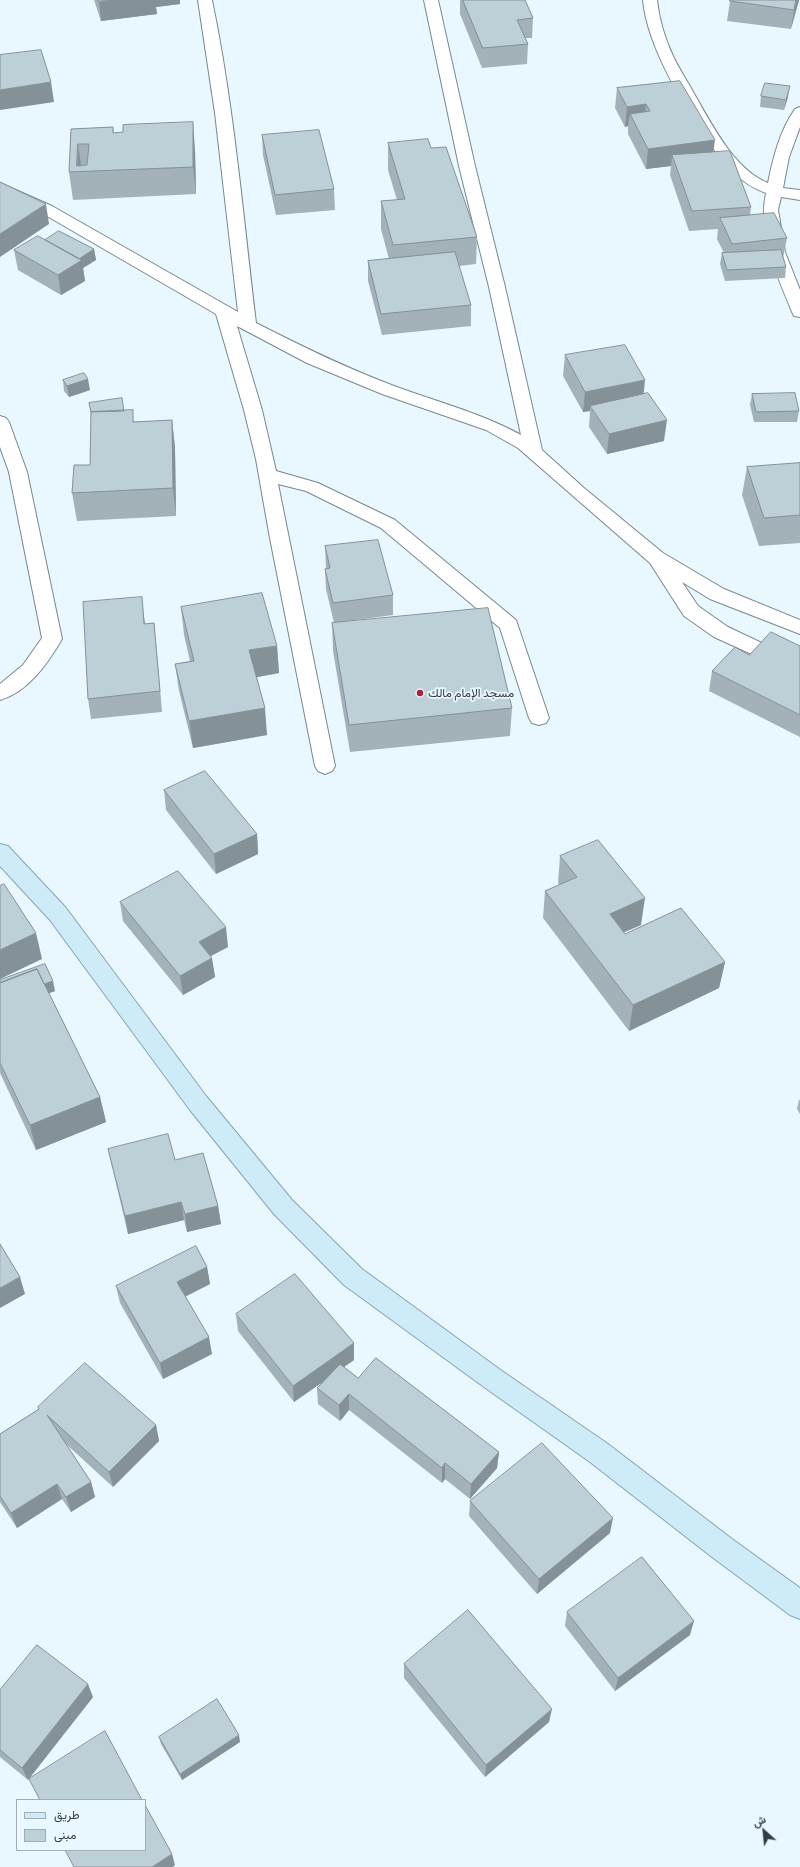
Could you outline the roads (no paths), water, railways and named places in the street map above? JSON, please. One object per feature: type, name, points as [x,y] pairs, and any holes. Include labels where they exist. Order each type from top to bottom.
[{"type":"main road","points":[[0,852],[58,914],[198,1103],[283,1207],[353,1276],[493,1379],[599,1452],[722,1548],[800,1605]]},
{"type":"street","points":[[205,0],[222,105],[248,325]]},
{"type":"street","points":[[431,0],[454,98],[467,166],[497,287],[534,452]]},
{"type":"street","points":[[650,0],[651,11],[665,55],[707,129],[734,166],[757,184],[774,191],[800,195]]},
{"type":"street","points":[[800,112],[796,118],[781,158],[770,210],[777,252],[800,312]]},
{"type":"street","points":[[0,188],[59,217],[248,325],[313,359],[344,373],[492,426],[524,444],[534,452],[578,492],[656,558],[718,594],[800,627]]},
{"type":"street","points":[[224,311],[254,410],[325,766]]},
{"type":"street","points":[[0,422],[18,472],[52,639],[30,670],[0,693]]},
{"type":"street","points":[[268,475],[312,487],[388,524],[509,625],[540,718]]},
{"type":"street","points":[[656,558],[691,611],[721,632],[800,669]]},
{"type":"place","name":"مسجد الإمام مالك","points":[[420,693]]}]
